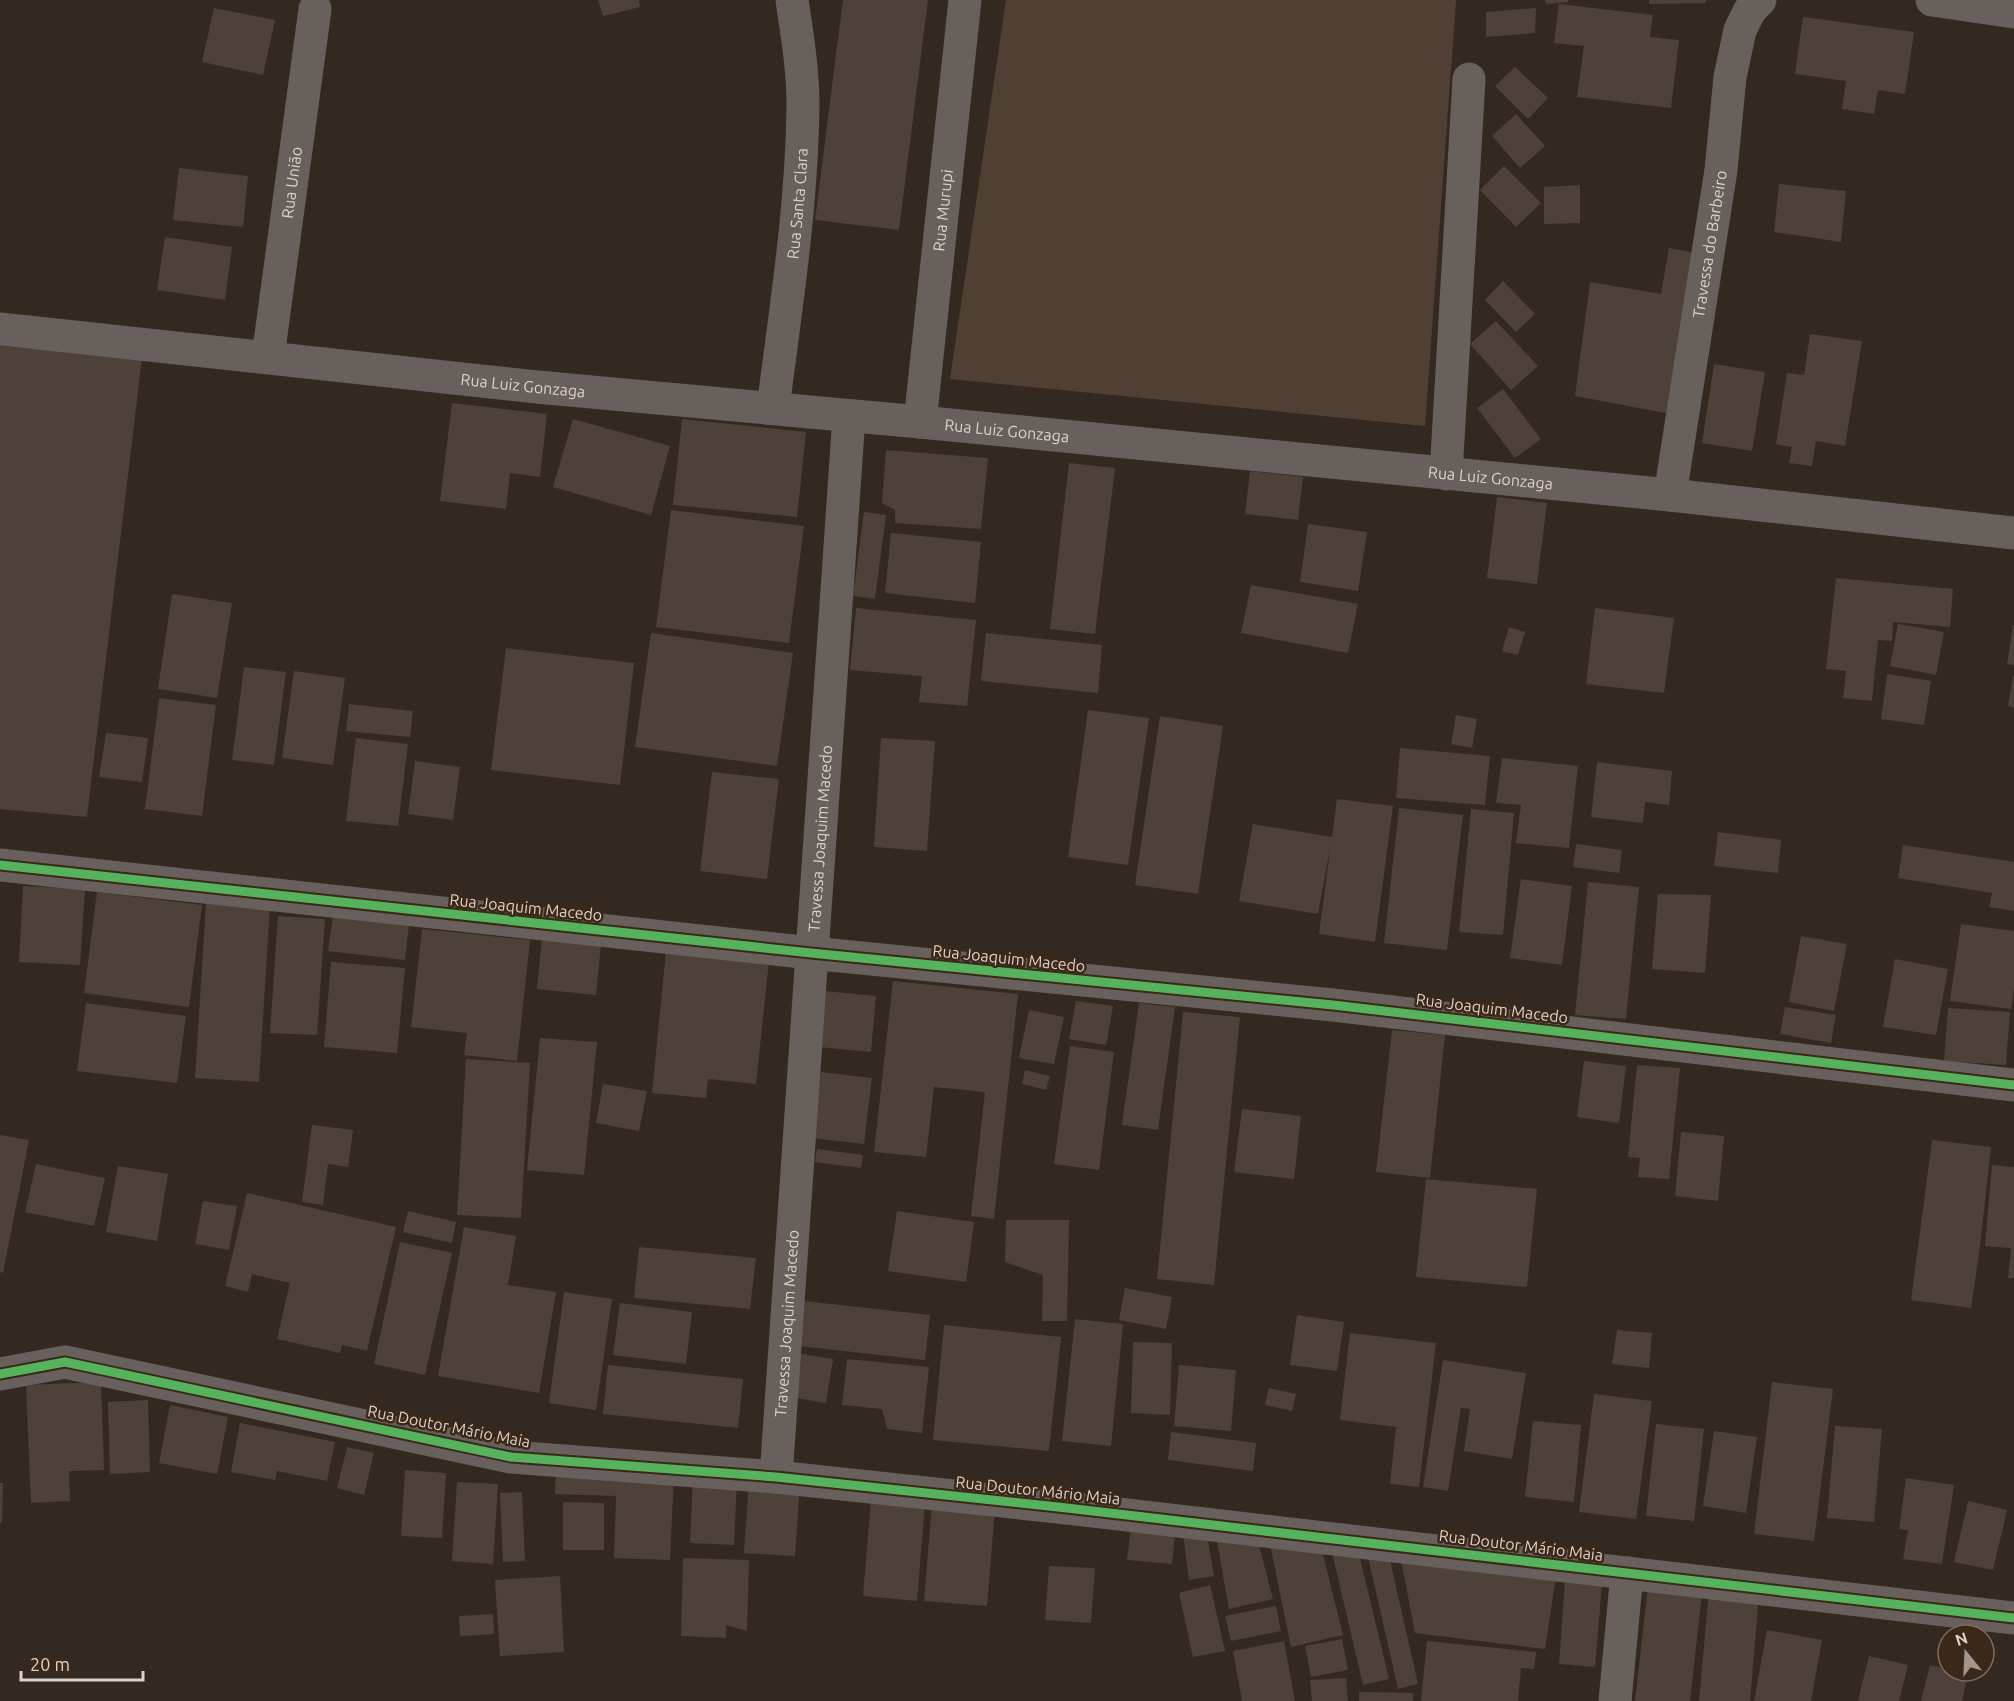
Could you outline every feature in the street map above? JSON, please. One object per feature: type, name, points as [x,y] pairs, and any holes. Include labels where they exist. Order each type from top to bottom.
[{"type":"street","name":"Rua Santa Clara","points":[[773,408],[797,222],[803,113],[801,69],[792,0]]},
{"type":"street","name":"Rua Murupi","points":[[920,422],[965,0]]},
{"type":"street","name":"Travessa do Barbeiro","points":[[1670,495],[1721,170],[1730,77],[1740,30],[1750,10],[1760,0]]},
{"type":"street","points":[[1932,0],[2014,12]]},
{"type":"street","name":"Rua União","points":[[268,357],[310,3]]},
{"type":"street","points":[[1446,474],[1469,79]]},
{"type":"street","name":"Rua Luiz Gonzaga","points":[[0,329],[537,387],[1670,495],[2014,533]]},
{"type":"street","name":"Travessa Joaquim Macedo","points":[[776,1477],[849,416]]},
{"type":"street","name":"Rua Joaquim Macedo","points":[[0,866],[811,953],[1333,1005],[2014,1084]]},
{"type":"street","name":"Rua Doutor Mário Maia","points":[[0,1374],[65,1362],[512,1456],[776,1477],[2014,1618]]},
{"type":"street","points":[[1616,1701],[1627,1573]]},
{"type":"shaded area","points":[[1006,0],[1456,0],[1425,426],[950,379]]},
{"type":"building","points":[[598,0],[639,0],[640,7],[603,16]]},
{"type":"building","points":[[843,0],[928,0],[899,230],[815,220]]},
{"type":"building","points":[[1545,0],[1568,0],[1568,2],[1546,4]]},
{"type":"building","points":[[1649,0],[1706,0],[1706,3],[1649,4]]},
{"type":"building","points":[[1559,4],[1653,15],[1650,37],[1679,40],[1671,108],[1577,97],[1584,46],[1554,43]]},
{"type":"building","points":[[214,8],[275,20],[263,75],[202,62]]},
{"type":"building","points":[[1536,8],[1535,33],[1486,37],[1486,12]]},
{"type":"building","points":[[1803,17],[1914,32],[1905,94],[1878,90],[1874,114],[1842,109],[1846,81],[1795,74]]},
{"type":"building","points":[[1515,67],[1548,98],[1528,119],[1495,86]]},
{"type":"building","points":[[1516,114],[1545,146],[1520,168],[1492,136]]},
{"type":"building","points":[[1504,166],[1541,203],[1516,227],[1480,190]]},
{"type":"building","points":[[179,168],[248,176],[243,227],[173,220]]},
{"type":"building","points":[[1779,184],[1846,191],[1841,242],[1774,232]]},
{"type":"building","points":[[1580,185],[1580,223],[1544,224],[1544,187]]},
{"type":"building","points":[[165,237],[232,247],[225,300],[157,290]]},
{"type":"building","points":[[1669,248],[1696,253],[1671,414],[1575,396],[1590,282],[1661,294]]},
{"type":"building","points":[[1503,281],[1535,314],[1516,332],[1485,300]]},
{"type":"building","points":[[1496,321],[1538,366],[1511,390],[1470,344]]},
{"type":"building","points":[[1810,334],[1862,341],[1845,446],[1816,441],[1812,466],[1789,463],[1792,447],[1776,444],[1787,373],[1804,375]]},
{"type":"building","points":[[0,346],[142,358],[87,817],[0,809]]},
{"type":"building","points":[[1714,364],[1765,372],[1752,451],[1702,443]]},
{"type":"building","points":[[1503,389],[1541,439],[1515,458],[1477,408]]},
{"type":"building","points":[[452,403],[547,414],[540,477],[510,473],[506,509],[440,501]]},
{"type":"building","points":[[573,419],[670,446],[651,515],[553,487]]},
{"type":"building","points":[[682,419],[806,432],[797,517],[673,505]]},
{"type":"building","points":[[886,450],[988,458],[981,529],[895,523],[895,510],[882,503]]},
{"type":"building","points":[[1069,463],[1115,468],[1095,634],[1050,629]]},
{"type":"building","points":[[1250,471],[1303,477],[1298,520],[1245,514]]},
{"type":"building","points":[[1497,497],[1547,503],[1537,584],[1487,578]]},
{"type":"building","points":[[671,510],[804,526],[789,643],[656,627]]},
{"type":"building","points":[[864,512],[886,515],[875,599],[853,596]]},
{"type":"building","points":[[1308,524],[1367,532],[1358,591],[1300,582]]},
{"type":"building","points":[[891,533],[981,542],[975,603],[885,593]]},
{"type":"building","points":[[1836,578],[1953,589],[1950,627],[1893,622],[1892,641],[1878,640],[1872,701],[1843,698],[1846,671],[1826,669]]},
{"type":"building","points":[[1251,585],[1358,604],[1348,653],[1241,633]]},
{"type":"building","points":[[172,594],[232,603],[217,698],[158,689]]},
{"type":"building","points":[[856,608],[976,620],[967,706],[919,702],[922,676],[850,670]]},
{"type":"building","points":[[1595,608],[1674,618],[1664,693],[1586,684]]},
{"type":"building","points":[[1898,624],[1944,632],[1936,675],[1890,666]]},
{"type":"building","points":[[2014,625],[2014,665],[2007,664]]},
{"type":"building","points":[[1509,627],[1525,632],[1518,655],[1502,651]]},
{"type":"building","points":[[651,633],[793,653],[777,766],[635,747]]},
{"type":"building","points":[[986,633],[1102,645],[1098,693],[981,681]]},
{"type":"building","points":[[506,648],[634,663],[620,785],[491,770]]},
{"type":"building","points":[[244,667],[286,672],[274,765],[232,760]]},
{"type":"building","points":[[294,671],[345,678],[333,765],[282,758]]},
{"type":"building","points":[[1887,674],[1931,681],[1924,725],[1881,719]]},
{"type":"building","points":[[2014,676],[2014,708],[2008,706]]},
{"type":"building","points":[[159,698],[216,705],[202,816],[145,809]]},
{"type":"building","points":[[349,704],[413,711],[410,737],[346,731]]},
{"type":"building","points":[[1088,710],[1149,718],[1128,865],[1068,857]]},
{"type":"building","points":[[1456,715],[1477,719],[1472,748],[1451,744]]},
{"type":"building","points":[[1160,716],[1223,726],[1198,894],[1135,885]]},
{"type":"building","points":[[106,733],[148,738],[142,782],[99,777]]},
{"type":"building","points":[[356,738],[408,744],[398,826],[346,821]]},
{"type":"building","points":[[881,738],[935,741],[927,851],[874,847]]},
{"type":"building","points":[[1400,748],[1490,756],[1485,805],[1396,798]]},
{"type":"building","points":[[1502,758],[1578,766],[1569,848],[1516,843],[1521,805],[1496,803]]},
{"type":"building","points":[[415,761],[460,767],[453,820],[408,814]]},
{"type":"building","points":[[1597,762],[1672,771],[1669,805],[1645,802],[1643,823],[1591,817]]},
{"type":"building","points":[[712,772],[779,779],[767,879],[700,871]]},
{"type":"building","points":[[1337,799],[1393,806],[1375,942],[1319,934],[1331,843],[1318,914],[1239,901],[1253,824],[1332,837]]},
{"type":"building","points":[[1399,808],[1463,815],[1447,950],[1384,943]]},
{"type":"building","points":[[1471,809],[1514,813],[1503,935],[1459,932]]},
{"type":"building","points":[[1718,832],[1781,840],[1778,873],[1714,866]]},
{"type":"building","points":[[1576,844],[1622,850],[1619,873],[1573,867]]},
{"type":"building","points":[[1903,845],[2014,862],[2014,911],[1989,907],[1992,893],[1898,878]]},
{"type":"building","points":[[1521,879],[1572,886],[1562,965],[1510,958]]},
{"type":"building","points":[[1588,882],[1639,887],[1626,1019],[1575,1015]]},
{"type":"building","points":[[23,886],[85,889],[80,965],[19,962]]},
{"type":"building","points":[[97,892],[202,905],[189,1007],[84,993]]},
{"type":"building","points":[[1658,894],[1711,895],[1705,973],[1652,969]]},
{"type":"building","points":[[206,903],[270,907],[259,1082],[195,1078]]},
{"type":"building","points":[[278,916],[325,919],[317,1035],[270,1033]]},
{"type":"building","points":[[333,916],[409,924],[405,960],[328,951]]},
{"type":"building","points":[[1961,924],[2014,931],[2014,989],[2011,1009],[1950,1001]]},
{"type":"building","points":[[422,929],[530,940],[517,1061],[464,1055],[467,1033],[411,1027]]},
{"type":"building","points":[[1801,936],[1847,944],[1834,1011],[1789,1002]]},
{"type":"building","points":[[542,939],[601,945],[596,995],[537,989]]},
{"type":"building","points":[[666,951],[769,961],[756,1084],[708,1079],[706,1098],[652,1093]]},
{"type":"building","points":[[1895,959],[1948,969],[1936,1035],[1883,1027]]},
{"type":"building","points":[[331,962],[405,968],[397,1053],[324,1047]]},
{"type":"building","points":[[893,981],[1018,994],[994,1219],[971,1216],[985,1092],[934,1087],[926,1157],[874,1152]]},
{"type":"building","points":[[825,991],[876,996],[871,1052],[819,1047]]},
{"type":"building","points":[[1076,1001],[1113,1006],[1106,1045],[1069,1039]]},
{"type":"building","points":[[86,1003],[186,1016],[177,1083],[77,1071]]},
{"type":"building","points":[[1139,1003],[1175,1007],[1158,1130],[1122,1125]]},
{"type":"building","points":[[1785,1007],[1836,1015],[1831,1043],[1780,1034]]},
{"type":"building","points":[[1948,1008],[2010,1012],[2006,1065],[1944,1061]]},
{"type":"building","points":[[1029,1010],[1064,1017],[1054,1064],[1019,1058]]},
{"type":"building","points":[[1183,1012],[1240,1017],[1214,1285],[1157,1279]]},
{"type":"building","points":[[1392,1030],[1445,1035],[1430,1178],[1376,1172]]},
{"type":"building","points":[[540,1038],[597,1042],[584,1175],[527,1170]]},
{"type":"building","points":[[1070,1046],[1114,1052],[1099,1170],[1054,1164]]},
{"type":"building","points":[[466,1059],[530,1063],[521,1218],[457,1215]]},
{"type":"building","points":[[1584,1061],[1626,1066],[1619,1123],[1577,1117]]},
{"type":"building","points":[[1637,1065],[1680,1068],[1669,1179],[1638,1177],[1640,1158],[1628,1157]]},
{"type":"building","points":[[1025,1070],[1050,1076],[1046,1090],[1022,1084]]},
{"type":"building","points":[[821,1072],[872,1078],[864,1144],[812,1138]]},
{"type":"building","points":[[603,1084],[647,1091],[639,1131],[596,1123]]},
{"type":"building","points":[[1242,1109],[1301,1116],[1294,1179],[1234,1172]]},
{"type":"building","points":[[312,1125],[353,1130],[348,1167],[328,1164],[323,1205],[302,1202]]},
{"type":"building","points":[[1681,1132],[1724,1136],[1718,1201],[1675,1196]]},
{"type":"building","points":[[0,1135],[29,1140],[3,1273],[0,1272]]},
{"type":"building","points":[[1932,1140],[1991,1147],[1971,1308],[1911,1300]]},
{"type":"building","points":[[817,1149],[863,1155],[861,1168],[815,1162]]},
{"type":"building","points":[[36,1164],[105,1178],[94,1226],[25,1212]]},
{"type":"building","points":[[1992,1165],[2014,1167],[2014,1278],[2008,1278],[2011,1248],[1985,1246]]},
{"type":"building","points":[[118,1166],[168,1174],[157,1241],[106,1232]]},
{"type":"building","points":[[1426,1179],[1537,1189],[1527,1287],[1416,1277]]},
{"type":"building","points":[[247,1193],[396,1227],[367,1351],[342,1345],[340,1353],[277,1339],[290,1283],[252,1274],[248,1292],[225,1286]]},
{"type":"building","points":[[203,1201],[237,1206],[229,1250],[195,1244]]},
{"type":"building","points":[[408,1211],[456,1222],[452,1243],[403,1232]]},
{"type":"building","points":[[897,1211],[974,1222],[966,1282],[888,1271]]},
{"type":"building","points":[[1006,1220],[1069,1220],[1067,1321],[1042,1321],[1043,1275],[1005,1262]]},
{"type":"building","points":[[464,1227],[516,1236],[508,1285],[556,1292],[539,1393],[438,1376]]},
{"type":"building","points":[[400,1242],[452,1253],[425,1375],[374,1364]]},
{"type":"building","points":[[639,1247],[756,1258],[750,1309],[634,1298]]},
{"type":"building","points":[[1125,1288],[1172,1297],[1166,1329],[1119,1320]]},
{"type":"building","points":[[564,1292],[612,1299],[596,1410],[549,1403]]},
{"type":"building","points":[[804,1301],[930,1315],[925,1360],[799,1346]]},
{"type":"building","points":[[620,1303],[692,1312],[686,1364],[613,1355]]},
{"type":"building","points":[[1297,1315],[1344,1322],[1337,1371],[1290,1365]]},
{"type":"building","points":[[1075,1319],[1123,1324],[1111,1446],[1062,1441]]},
{"type":"building","points":[[944,1325],[1061,1337],[1049,1451],[933,1440]]},
{"type":"building","points":[[1617,1330],[1652,1333],[1649,1368],[1612,1364]]},
{"type":"building","points":[[1350,1333],[1436,1343],[1419,1487],[1390,1484],[1396,1427],[1340,1420]]},
{"type":"building","points":[[1133,1342],[1172,1343],[1170,1415],[1131,1413]]},
{"type":"building","points":[[797,1353],[833,1359],[826,1403],[790,1397]]},
{"type":"building","points":[[847,1359],[929,1367],[922,1433],[887,1429],[882,1409],[842,1405]]},
{"type":"building","points":[[1443,1360],[1526,1373],[1512,1459],[1464,1451],[1470,1409],[1461,1408],[1448,1491],[1423,1487]]},
{"type":"building","points":[[608,1365],[743,1379],[738,1428],[603,1414]]},
{"type":"building","points":[[1179,1365],[1236,1370],[1231,1431],[1174,1426]]},
{"type":"building","points":[[101,1382],[104,1470],[69,1471],[70,1501],[31,1503],[26,1385]]},
{"type":"building","points":[[1772,1382],[1833,1389],[1814,1541],[1754,1534]]},
{"type":"building","points":[[1269,1388],[1296,1394],[1292,1411],[1265,1405]]},
{"type":"building","points":[[1594,1394],[1652,1401],[1636,1519],[1579,1512]]},
{"type":"building","points":[[148,1400],[150,1472],[110,1474],[108,1402]]},
{"type":"building","points":[[170,1405],[228,1417],[217,1474],[159,1463]]},
{"type":"building","points":[[1533,1421],[1581,1425],[1574,1502],[1525,1497]]},
{"type":"building","points":[[240,1423],[335,1442],[327,1481],[277,1471],[275,1480],[231,1472]]},
{"type":"building","points":[[1656,1424],[1704,1429],[1694,1521],[1646,1516]]},
{"type":"building","points":[[1835,1426],[1882,1429],[1874,1522],[1827,1518]]},
{"type":"building","points":[[1714,1431],[1757,1437],[1746,1513],[1703,1506]]},
{"type":"building","points":[[1171,1432],[1256,1443],[1253,1471],[1168,1460]]},
{"type":"building","points":[[347,1447],[374,1453],[364,1495],[337,1488]]},
{"type":"building","points":[[556,1469],[674,1473],[670,1560],[614,1558],[616,1496],[555,1494]]},
{"type":"building","points":[[405,1470],[446,1473],[442,1538],[401,1536]]},
{"type":"building","points":[[693,1477],[737,1479],[734,1545],[690,1543]]},
{"type":"building","points":[[1906,1478],[1954,1485],[1942,1564],[1903,1559],[1908,1530],[1899,1529]]},
{"type":"building","points":[[749,1480],[800,1484],[795,1556],[744,1553]]},
{"type":"building","points":[[457,1482],[498,1484],[493,1564],[452,1561]]},
{"type":"building","points":[[0,1483],[3,1483],[2,1522],[0,1523]]},
{"type":"building","points":[[522,1492],[525,1561],[503,1562],[500,1493]]},
{"type":"building","points":[[871,1500],[925,1504],[917,1601],[863,1596]]},
{"type":"building","points":[[1968,1501],[2007,1510],[1993,1570],[1954,1562]]},
{"type":"building","points":[[563,1502],[604,1503],[604,1550],[563,1550]]},
{"type":"building","points":[[932,1504],[995,1509],[987,1606],[924,1601]]},
{"type":"building","points":[[1132,1519],[1176,1524],[1172,1564],[1127,1560]]},
{"type":"building","points":[[1182,1527],[1206,1529],[1214,1576],[1189,1580]]},
{"type":"building","points":[[1216,1536],[1257,1538],[1273,1599],[1229,1609]]},
{"type":"building","points":[[1269,1540],[1321,1546],[1343,1635],[1291,1647]]},
{"type":"building","points":[[1331,1548],[1359,1554],[1389,1679],[1363,1685]]},
{"type":"building","points":[[1388,1551],[1418,1684],[1398,1689],[1368,1557]]},
{"type":"building","points":[[1400,1555],[1556,1576],[1545,1649],[1415,1633]]},
{"type":"building","points":[[683,1558],[749,1560],[747,1631],[726,1625],[726,1638],[681,1636]]},
{"type":"building","points":[[1049,1566],[1095,1568],[1091,1623],[1045,1620]]},
{"type":"building","points":[[560,1576],[564,1652],[500,1656],[495,1580]]},
{"type":"building","points":[[1565,1581],[1602,1584],[1595,1667],[1559,1664]]},
{"type":"building","points":[[1210,1585],[1225,1651],[1193,1657],[1179,1593]]},
{"type":"building","points":[[1648,1587],[1702,1593],[1690,1701],[1635,1701]]},
{"type":"building","points":[[1709,1591],[1759,1595],[1750,1701],[1699,1701]]},
{"type":"building","points":[[1276,1606],[1281,1631],[1231,1641],[1225,1616]]},
{"type":"building","points":[[493,1614],[494,1634],[460,1636],[459,1616]]},
{"type":"building","points":[[1767,1630],[1822,1640],[1811,1701],[1754,1701]]},
{"type":"building","points":[[1342,1639],[1348,1670],[1311,1677],[1305,1646]]},
{"type":"building","points":[[1284,1641],[1295,1701],[1242,1701],[1233,1651]]},
{"type":"building","points":[[1427,1641],[1536,1652],[1534,1669],[1521,1668],[1518,1701],[1421,1701]]},
{"type":"building","points":[[1869,1656],[1908,1665],[1899,1701],[1858,1701]]},
{"type":"building","points":[[1930,1665],[1936,1666],[1936,1683],[1966,1683],[1962,1701],[1921,1701]]},
{"type":"building","points":[[1346,1678],[1348,1701],[1312,1701],[1310,1680]]},
{"type":"building","points":[[1359,1692],[1413,1693],[1413,1701],[1359,1701]]},
{"type":"cycle path","points":[[0,865],[811,953],[1333,1005],[2014,1085]]},
{"type":"cycle path","points":[[0,1374],[65,1362],[511,1457],[776,1477],[1058,1507],[2014,1618]]}]
